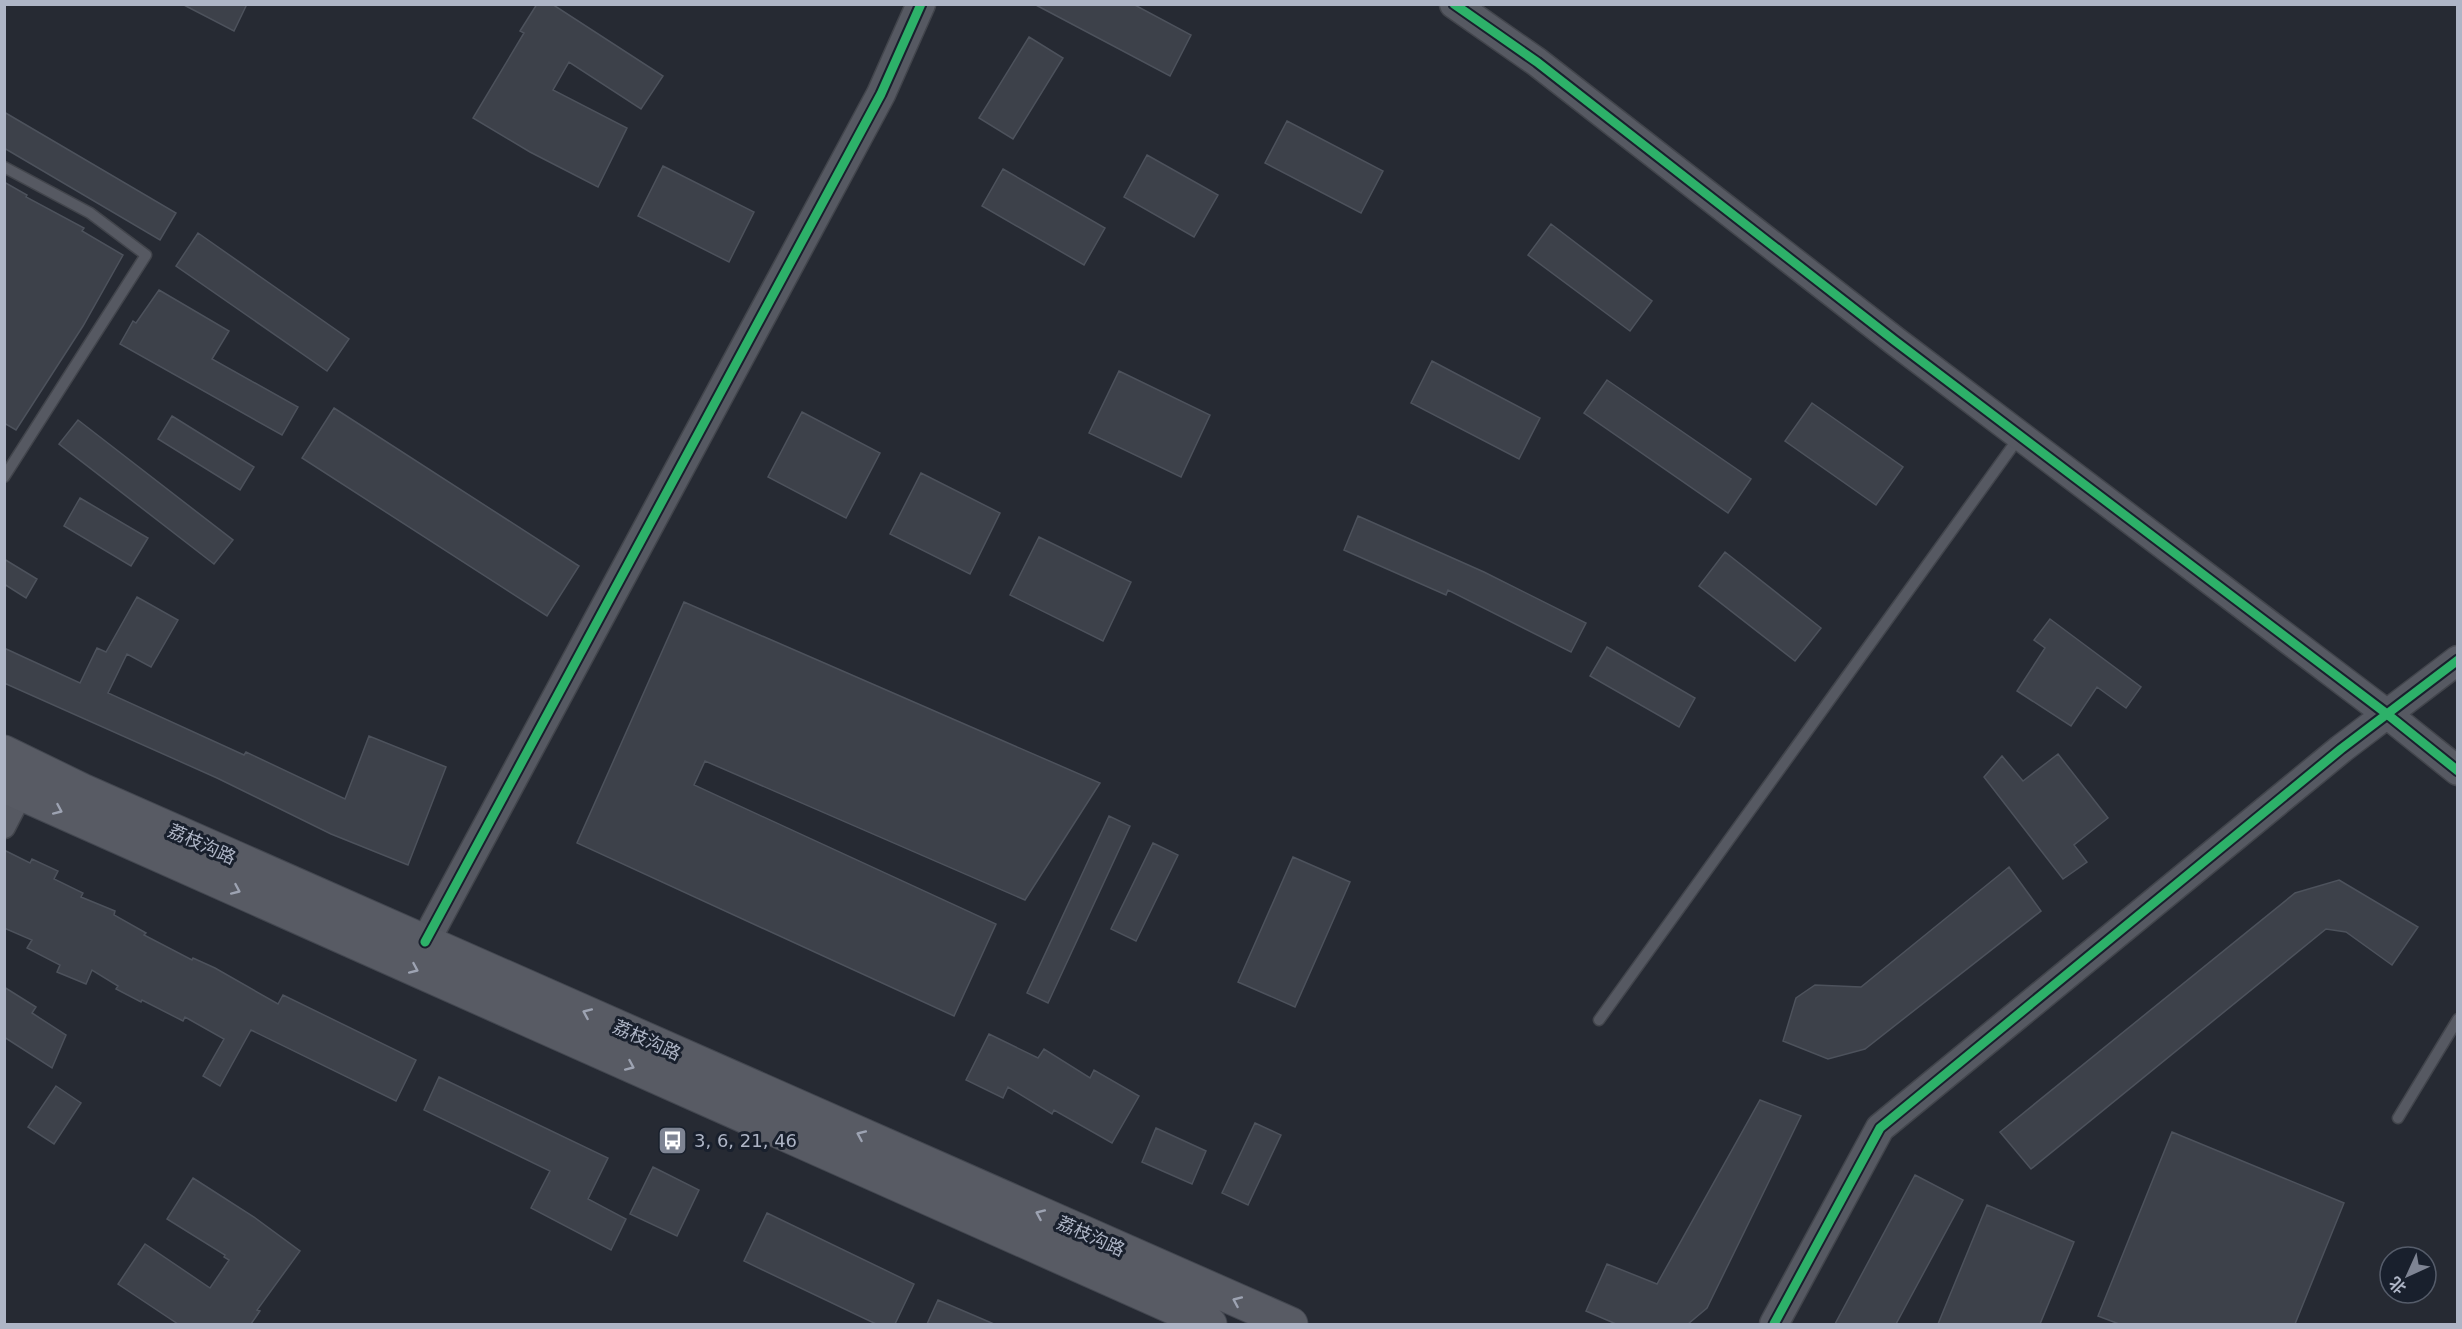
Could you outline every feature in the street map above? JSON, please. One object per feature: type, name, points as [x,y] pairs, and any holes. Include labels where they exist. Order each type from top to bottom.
[{"type":"main road","name":"荔枝沟路","points":[[4,752],[82,790],[1291,1324]]},
{"type":"main road","name":"荔枝沟路","points":[[13,790],[1210,1324]]},
{"type":"street","points":[[424,942],[882,94],[921,4]]},
{"type":"street","points":[[1454,4],[1537,62],[2020,436],[2387,714],[2457,771]]},
{"type":"street","points":[[1774,1324],[1880,1128],[2387,714],[2457,660]]},
{"type":"street","points":[[4,827],[13,790]]},
{"type":"lane","points":[[4,167],[90,213],[146,255],[4,477]]},
{"type":"lane","points":[[1599,1020],[2020,436]]},
{"type":"lane","points":[[2398,1118],[2457,1019]]},
{"type":"building","points":[[182,4],[247,4],[234,31]]},
{"type":"building","points":[[537,4],[552,4],[663,76],[641,109],[569,62],[553,90],[627,128],[598,187],[530,152],[473,118],[524,33],[520,31]]},
{"type":"building","points":[[1034,4],[1133,4],[1191,35],[1170,76]]},
{"type":"building","points":[[1029,37],[1063,58],[1013,139],[979,118]]},
{"type":"building","points":[[4,112],[176,213],[160,240],[4,148]]},
{"type":"building","points":[[1287,121],[1383,171],[1361,213],[1265,163]]},
{"type":"building","points":[[1147,155],[1218,195],[1194,237],[1124,197]]},
{"type":"building","points":[[663,166],[754,212],[729,262],[638,216]]},
{"type":"building","points":[[1003,169],[1105,228],[1084,265],[982,206]]},
{"type":"building","points":[[4,182],[27,195],[26,197],[84,228],[82,231],[123,255],[83,326],[16,430],[4,423]]},
{"type":"building","points":[[1551,224],[1652,301],[1630,331],[1528,255]]},
{"type":"building","points":[[198,233],[349,339],[327,371],[176,266]]},
{"type":"building","points":[[159,290],[229,331],[212,359],[298,407],[282,435],[120,344],[133,321],[136,323]]},
{"type":"building","points":[[1432,361],[1540,418],[1519,459],[1411,403]]},
{"type":"building","points":[[1119,371],[1210,415],[1181,477],[1089,433]]},
{"type":"building","points":[[1607,380],[1751,479],[1728,513],[1584,413]]},
{"type":"building","points":[[1812,403],[1903,467],[1876,505],[1785,441]]},
{"type":"building","points":[[334,408],[579,566],[547,616],[302,458]]},
{"type":"building","points":[[802,412],[880,453],[846,518],[768,477]]},
{"type":"building","points":[[172,416],[254,467],[240,490],[158,439]]},
{"type":"building","points":[[78,420],[233,540],[214,564],[59,444]]},
{"type":"building","points":[[921,473],[1000,513],[970,574],[890,534]]},
{"type":"building","points":[[80,498],[148,538],[131,566],[64,526]]},
{"type":"building","points":[[1358,516],[1484,572],[1586,623],[1571,652],[1448,590],[1446,595],[1344,550]]},
{"type":"building","points":[[1039,537],[1131,582],[1103,641],[1010,595]]},
{"type":"building","points":[[1725,552],[1821,628],[1795,661],[1699,586]]},
{"type":"building","points":[[4,559],[37,579],[26,598],[4,584]]},
{"type":"building","points":[[137,597],[178,620],[151,667],[127,654],[108,693],[244,755],[246,752],[345,799],[369,736],[446,767],[408,865],[331,834],[217,778],[4,683],[4,648],[80,683],[97,648],[106,652]]},
{"type":"building","points":[[684,602],[1100,783],[1025,900],[705,761],[694,785],[996,924],[954,1016],[577,843]]},
{"type":"building","points":[[2050,619],[2141,687],[2126,708],[2097,687],[2071,726],[2017,691],[2045,648],[2034,640]]},
{"type":"building","points":[[1607,647],[1695,698],[1679,727],[1590,676]]},
{"type":"building","points":[[2058,754],[2108,818],[2074,845],[2087,862],[2063,879],[1984,777],[2002,756],[2023,781]]},
{"type":"building","points":[[1109,816],[1130,826],[1048,1003],[1027,993]]},
{"type":"building","points":[[1153,843],[1178,855],[1136,941],[1111,929]]},
{"type":"building","points":[[4,850],[30,863],[32,859],[58,871],[54,879],[83,893],[81,897],[115,911],[114,915],[146,933],[144,935],[192,960],[193,958],[215,968],[278,1004],[283,995],[416,1060],[396,1101],[251,1030],[220,1086],[203,1076],[224,1039],[185,1017],[183,1021],[116,989],[118,986],[92,970],[86,984],[57,972],[60,965],[27,948],[32,940],[4,928]]},
{"type":"building","points":[[1293,857],[1350,882],[1295,1007],[1238,982]]},
{"type":"building","points":[[2009,867],[2041,911],[1865,1049],[1828,1059],[1783,1041],[1796,998],[1815,985],[1861,987]]},
{"type":"building","points":[[2339,880],[2418,927],[2392,965],[2346,932],[2326,929],[2031,1169],[2000,1132],[2295,893]]},
{"type":"building","points":[[4,987],[36,1007],[32,1013],[66,1035],[52,1068],[4,1037]]},
{"type":"building","points":[[989,1034],[1038,1058],[1044,1049],[1090,1078],[1094,1070],[1139,1096],[1112,1143],[1054,1110],[1052,1114],[1008,1087],[1003,1098],[966,1080]]},
{"type":"building","points":[[439,1077],[608,1158],[588,1199],[626,1219],[611,1250],[531,1208],[550,1171],[424,1110]]},
{"type":"building","points":[[56,1086],[81,1103],[54,1144],[28,1127]]},
{"type":"building","points":[[1760,1100],[1801,1116],[1707,1308],[1688,1324],[1616,1324],[1586,1311],[1607,1264],[1657,1284]]},
{"type":"building","points":[[1255,1123],[1281,1135],[1248,1205],[1222,1193]]},
{"type":"building","points":[[1156,1128],[1206,1151],[1192,1184],[1142,1162]]},
{"type":"building","points":[[2172,1132],[2344,1203],[2295,1324],[2119,1324],[2098,1316]]},
{"type":"building","points":[[653,1167],[699,1190],[677,1236],[630,1214]]},
{"type":"building","points":[[1915,1175],[1963,1200],[1896,1324],[1835,1324]]},
{"type":"building","points":[[193,1178],[254,1217],[300,1251],[257,1310],[260,1311],[251,1324],[178,1324],[118,1284],[145,1244],[210,1288],[229,1260],[224,1257],[225,1255],[167,1219]]},
{"type":"building","points":[[1987,1205],[2074,1242],[2040,1324],[1938,1324]]},
{"type":"building","points":[[767,1213],[914,1284],[895,1324],[876,1324],[744,1261]]},
{"type":"building","points":[[938,1300],[994,1324],[927,1324]]},
{"type":"cycle path","points":[[425,942],[881,94],[921,4]]},
{"type":"cycle path","points":[[1454,4],[1537,62],[1895,341],[2387,714],[2458,771]]},
{"type":"cycle path","points":[[1774,1324],[1880,1128],[2341,749],[2458,660]]},
{"type":"place","name":"3, 6, 21, 46","points":[[673,1140]]}]
